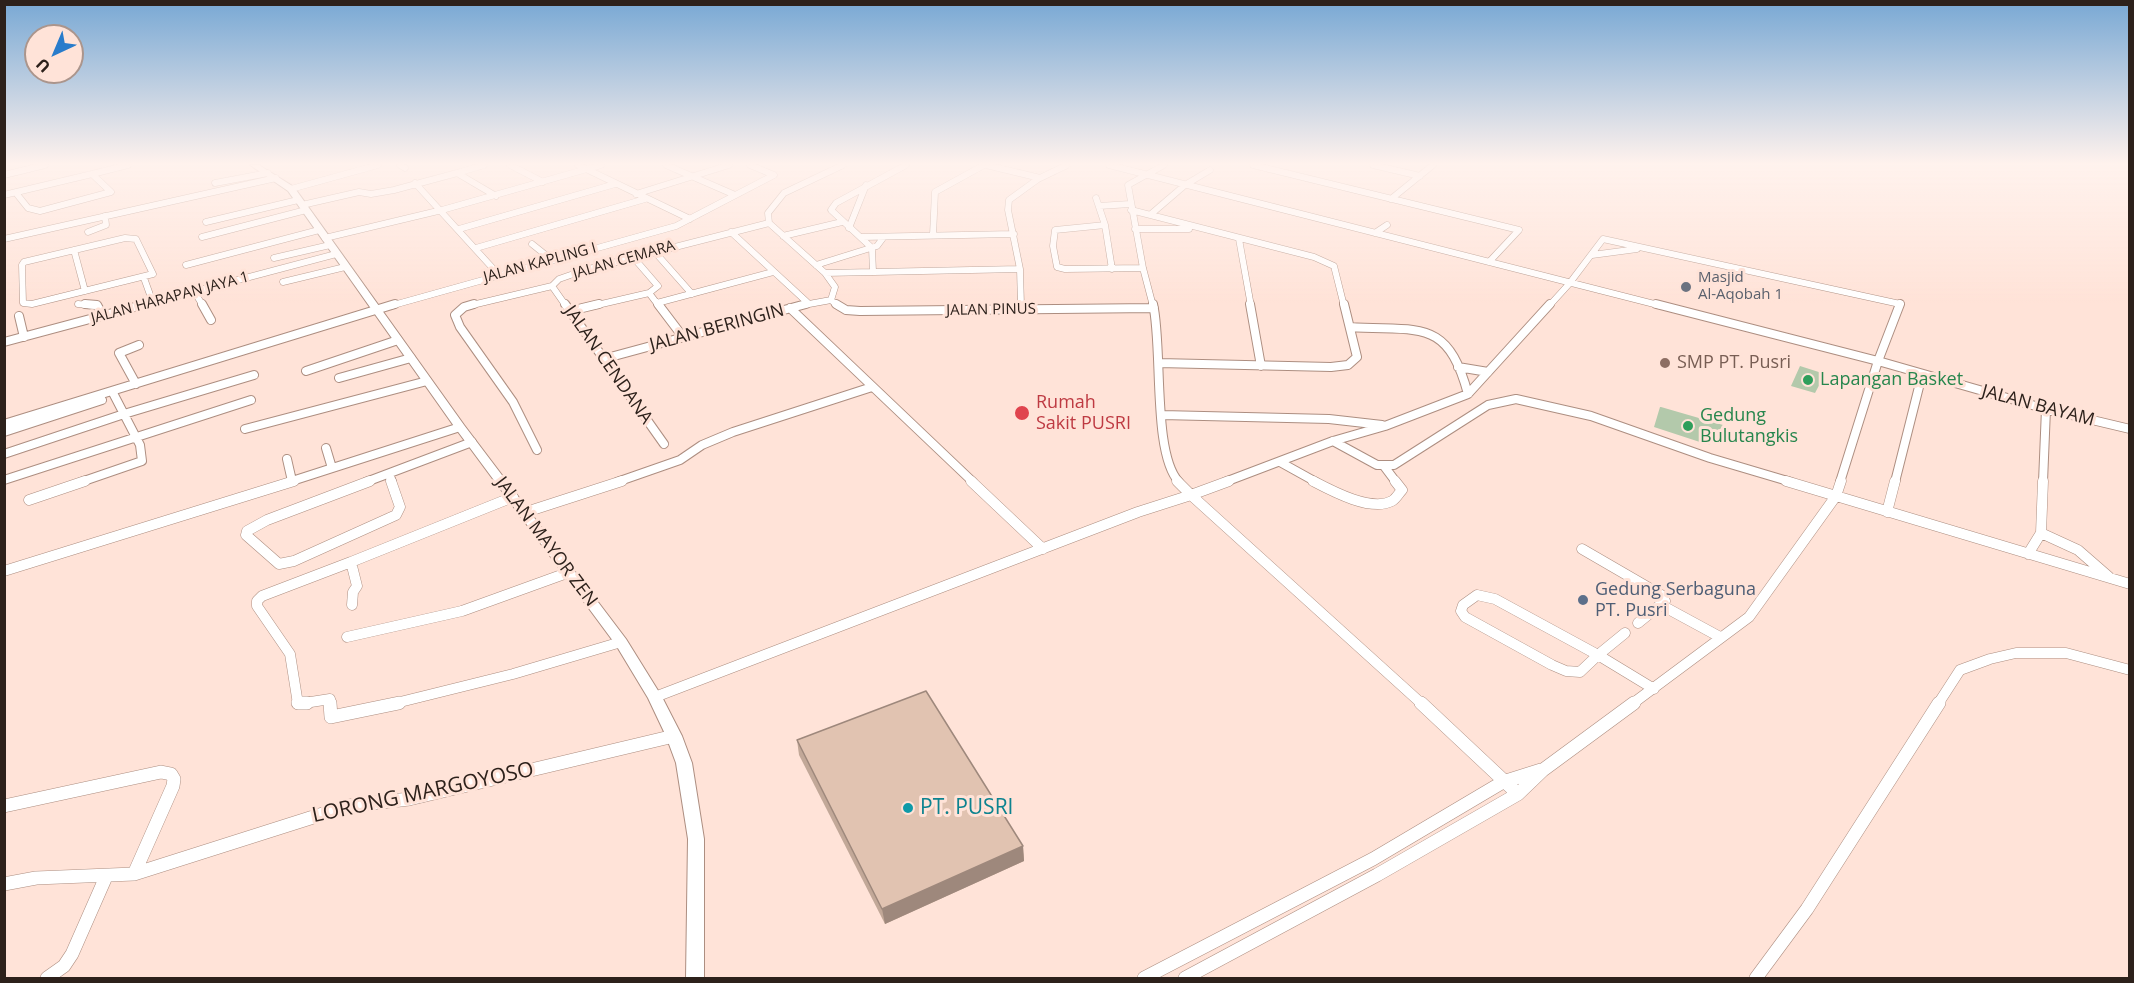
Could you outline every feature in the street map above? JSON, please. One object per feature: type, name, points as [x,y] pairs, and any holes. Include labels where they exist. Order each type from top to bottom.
[{"type":"street","points":[[4,239],[126,211]]},
{"type":"street","points":[[206,222],[255,211]]},
{"type":"street","points":[[202,237],[272,211]]},
{"type":"street","name":"JALAN MAYOR ZEN","points":[[306,211],[460,427],[567,573],[621,642],[655,697],[684,763],[696,840],[695,978]]},
{"type":"street","points":[[274,258],[439,211]]},
{"type":"street","points":[[443,211],[498,274]]},
{"type":"street","points":[[459,229],[522,211]]},
{"type":"street","points":[[476,248],[607,211]]},
{"type":"street","points":[[671,211],[690,219]]},
{"type":"street","name":"JALAN KAPLING I","points":[[237,354],[498,274],[676,226],[705,211]]},
{"type":"street","points":[[770,211],[769,223],[825,273],[835,287],[831,300]]},
{"type":"street","points":[[832,211],[872,248],[873,272]]},
{"type":"street","points":[[849,228],[856,211]]},
{"type":"street","points":[[933,235],[935,211]]},
{"type":"street","points":[[1008,211],[1020,269],[1021,309]]},
{"type":"street","points":[[1101,211],[1112,269]]},
{"type":"street","points":[[1131,211],[1154,308],[1162,415],[1171,474],[1191,495],[1462,740],[1518,794]]},
{"type":"street","points":[[1140,211],[1201,229],[1314,257],[1334,266],[1357,357],[1348,365],[1331,367],[1159,363]]},
{"type":"street","points":[[1150,215],[1155,211]]},
{"type":"street","name":"JALAN BAYAM","points":[[1287,211],[1878,361],[2046,409],[2130,429]]},
{"type":"street","points":[[1438,211],[1519,231],[1489,262]]},
{"type":"street","points":[[88,232],[106,225],[105,216]]},
{"type":"street","points":[[783,236],[842,222]]},
{"type":"street","name":"JALAN CEMARA","points":[[537,450],[513,402],[460,327],[455,315],[464,307],[552,286],[559,279],[633,257],[769,223]]},
{"type":"street","points":[[1105,225],[1055,230],[1053,246],[1057,267],[1060,269],[1143,268]]},
{"type":"street","points":[[1375,233],[1387,225]]},
{"type":"street","points":[[1135,229],[1201,229]]},
{"type":"street","points":[[731,232],[808,303]]},
{"type":"street","points":[[862,237],[1014,234]]},
{"type":"street","points":[[125,238],[136,239],[153,274],[32,304],[23,303],[22,265],[24,262],[74,250],[125,238]]},
{"type":"street","points":[[816,265],[872,248],[884,238]]},
{"type":"street","points":[[655,697],[1138,512],[1191,495],[1333,441],[1385,426],[1468,394],[1569,284],[1603,238],[1900,304],[1878,361],[1836,496],[1749,617],[1543,770],[1518,794],[1377,875],[1185,978]]},
{"type":"street","points":[[1239,239],[1261,366]]},
{"type":"street","points":[[186,265],[327,242]]},
{"type":"street","name":"JALAN HARAPAN JAYA 1","points":[[4,342],[195,291],[327,242]]},
{"type":"street","points":[[532,244],[552,260]]},
{"type":"street","points":[[1592,255],[1645,248]]},
{"type":"street","points":[[74,250],[85,291]]},
{"type":"street","points":[[654,251],[692,294]]},
{"type":"street","points":[[570,311],[649,293],[658,286],[633,257]]},
{"type":"street","points":[[283,282],[345,267]]},
{"type":"street","points":[[825,273],[1020,269]]},
{"type":"street","points":[[657,303],[773,272]]},
{"type":"street","points":[[144,278],[153,303]]},
{"type":"street","name":"JALAN CENDANA","points":[[552,286],[664,444]]},
{"type":"street","points":[[195,291],[211,320]]},
{"type":"street","points":[[649,293],[683,337]]},
{"type":"street","name":"JALAN PINUS","points":[[831,300],[836,306],[849,310],[1154,308]]},
{"type":"street","name":"JALAN BERINGIN","points":[[603,359],[808,303],[831,300]]},
{"type":"street","points":[[78,304],[97,305],[103,316]]},
{"type":"street","points":[[790,308],[1043,549]]},
{"type":"street","points":[[19,316],[24,337]]},
{"type":"street","points":[[1350,327],[1434,335],[1450,348],[1468,394]]},
{"type":"street","points":[[306,370],[398,340]]},
{"type":"street","points":[[136,384],[119,352],[139,345]]},
{"type":"street","points":[[4,432],[114,394],[136,384],[237,354]]},
{"type":"street","points":[[4,424],[230,362],[237,354]]},
{"type":"street","points":[[339,378],[411,358]]},
{"type":"street","points":[[1458,367],[1488,372]]},
{"type":"street","points":[[4,454],[124,414],[254,375]]},
{"type":"street","points":[[1887,512],[1922,375]]},
{"type":"street","points":[[245,429],[427,381]]},
{"type":"street","points":[[523,513],[657,469],[680,460],[702,445],[733,432],[872,387]]},
{"type":"street","points":[[29,500],[142,461],[140,445],[114,394]]},
{"type":"street","points":[[1384,466],[1394,465],[1409,457],[1440,434],[1488,405],[1516,399],[1591,416],[1664,443],[2130,584]]},
{"type":"street","points":[[4,480],[251,400]]},
{"type":"street","points":[[2028,554],[2042,533],[2046,409]]},
{"type":"street","points":[[1162,415],[1329,419],[1385,426]]},
{"type":"street","points":[[4,571],[460,427]]},
{"type":"street","points":[[1280,462],[1335,492],[1369,504],[1387,505],[1398,499],[1402,490],[1384,466],[1333,441]]},
{"type":"street","points":[[389,474],[400,507],[396,515],[294,561],[279,564],[246,536],[247,531],[267,520],[472,442]]},
{"type":"street","points":[[326,448],[332,468]]},
{"type":"street","points":[[288,459],[292,481]]},
{"type":"street","points":[[513,497],[262,596],[257,601],[257,606],[290,654],[298,704],[330,699],[331,717],[392,705],[566,660],[621,642]]},
{"type":"street","points":[[2042,533],[2080,550],[2110,578]]},
{"type":"street","points":[[1582,549],[1663,596],[1665,601],[1638,623]]},
{"type":"street","points":[[351,562],[357,586],[353,592],[351,605]]},
{"type":"street","points":[[347,637],[462,611],[567,573]]},
{"type":"street","points":[[1625,633],[1598,655],[1580,672],[1566,671],[1465,617],[1461,609],[1477,595],[1485,595],[1598,655],[1654,689]]},
{"type":"street","points":[[1661,605],[1720,637]]},
{"type":"street","points":[[1756,978],[1807,909],[1960,670],[2002,655],[2052,651],[2082,655],[2130,670]]},
{"type":"street","name":"LORONG MARGOYOSO","points":[[4,884],[49,877],[105,879],[134,874],[348,806],[409,799],[674,736]]},
{"type":"street","points":[[1144,978],[1373,859],[1503,782],[1543,770]]},
{"type":"street","points":[[4,806],[161,772],[171,774],[174,779],[173,786],[134,874]]},
{"type":"street","points":[[47,978],[66,964],[75,952],[84,924],[105,879]]},
{"type":"green space","name":"Lapangan Basket","points":[[1800,366],[1825,374],[1815,393],[1791,386]]},
{"type":"green space","name":"Gedung Bulutangkis","points":[[1660,407],[1723,425],[1709,445],[1654,427]]},
{"type":"building","name":"PT. PUSRI","points":[[926,691],[1023,846],[882,909],[797,740]]},
{"type":"place","name":"Masjid Al-Aqobah 1","points":[[1686,287]]},
{"type":"place","name":"SMP PT. Pusri","points":[[1665,363]]},
{"type":"place","name":"Lapangan Basket","points":[[1808,380]]},
{"type":"place","name":"Rumah Sakit PUSRI","points":[[1022,413]]},
{"type":"place","name":"Gedung Bulutangkis","points":[[1688,426]]},
{"type":"place","name":"Gedung Serbaguna PT. Pusri","points":[[1583,600]]},
{"type":"place","name":"PT. PUSRI","points":[[908,808]]}]
